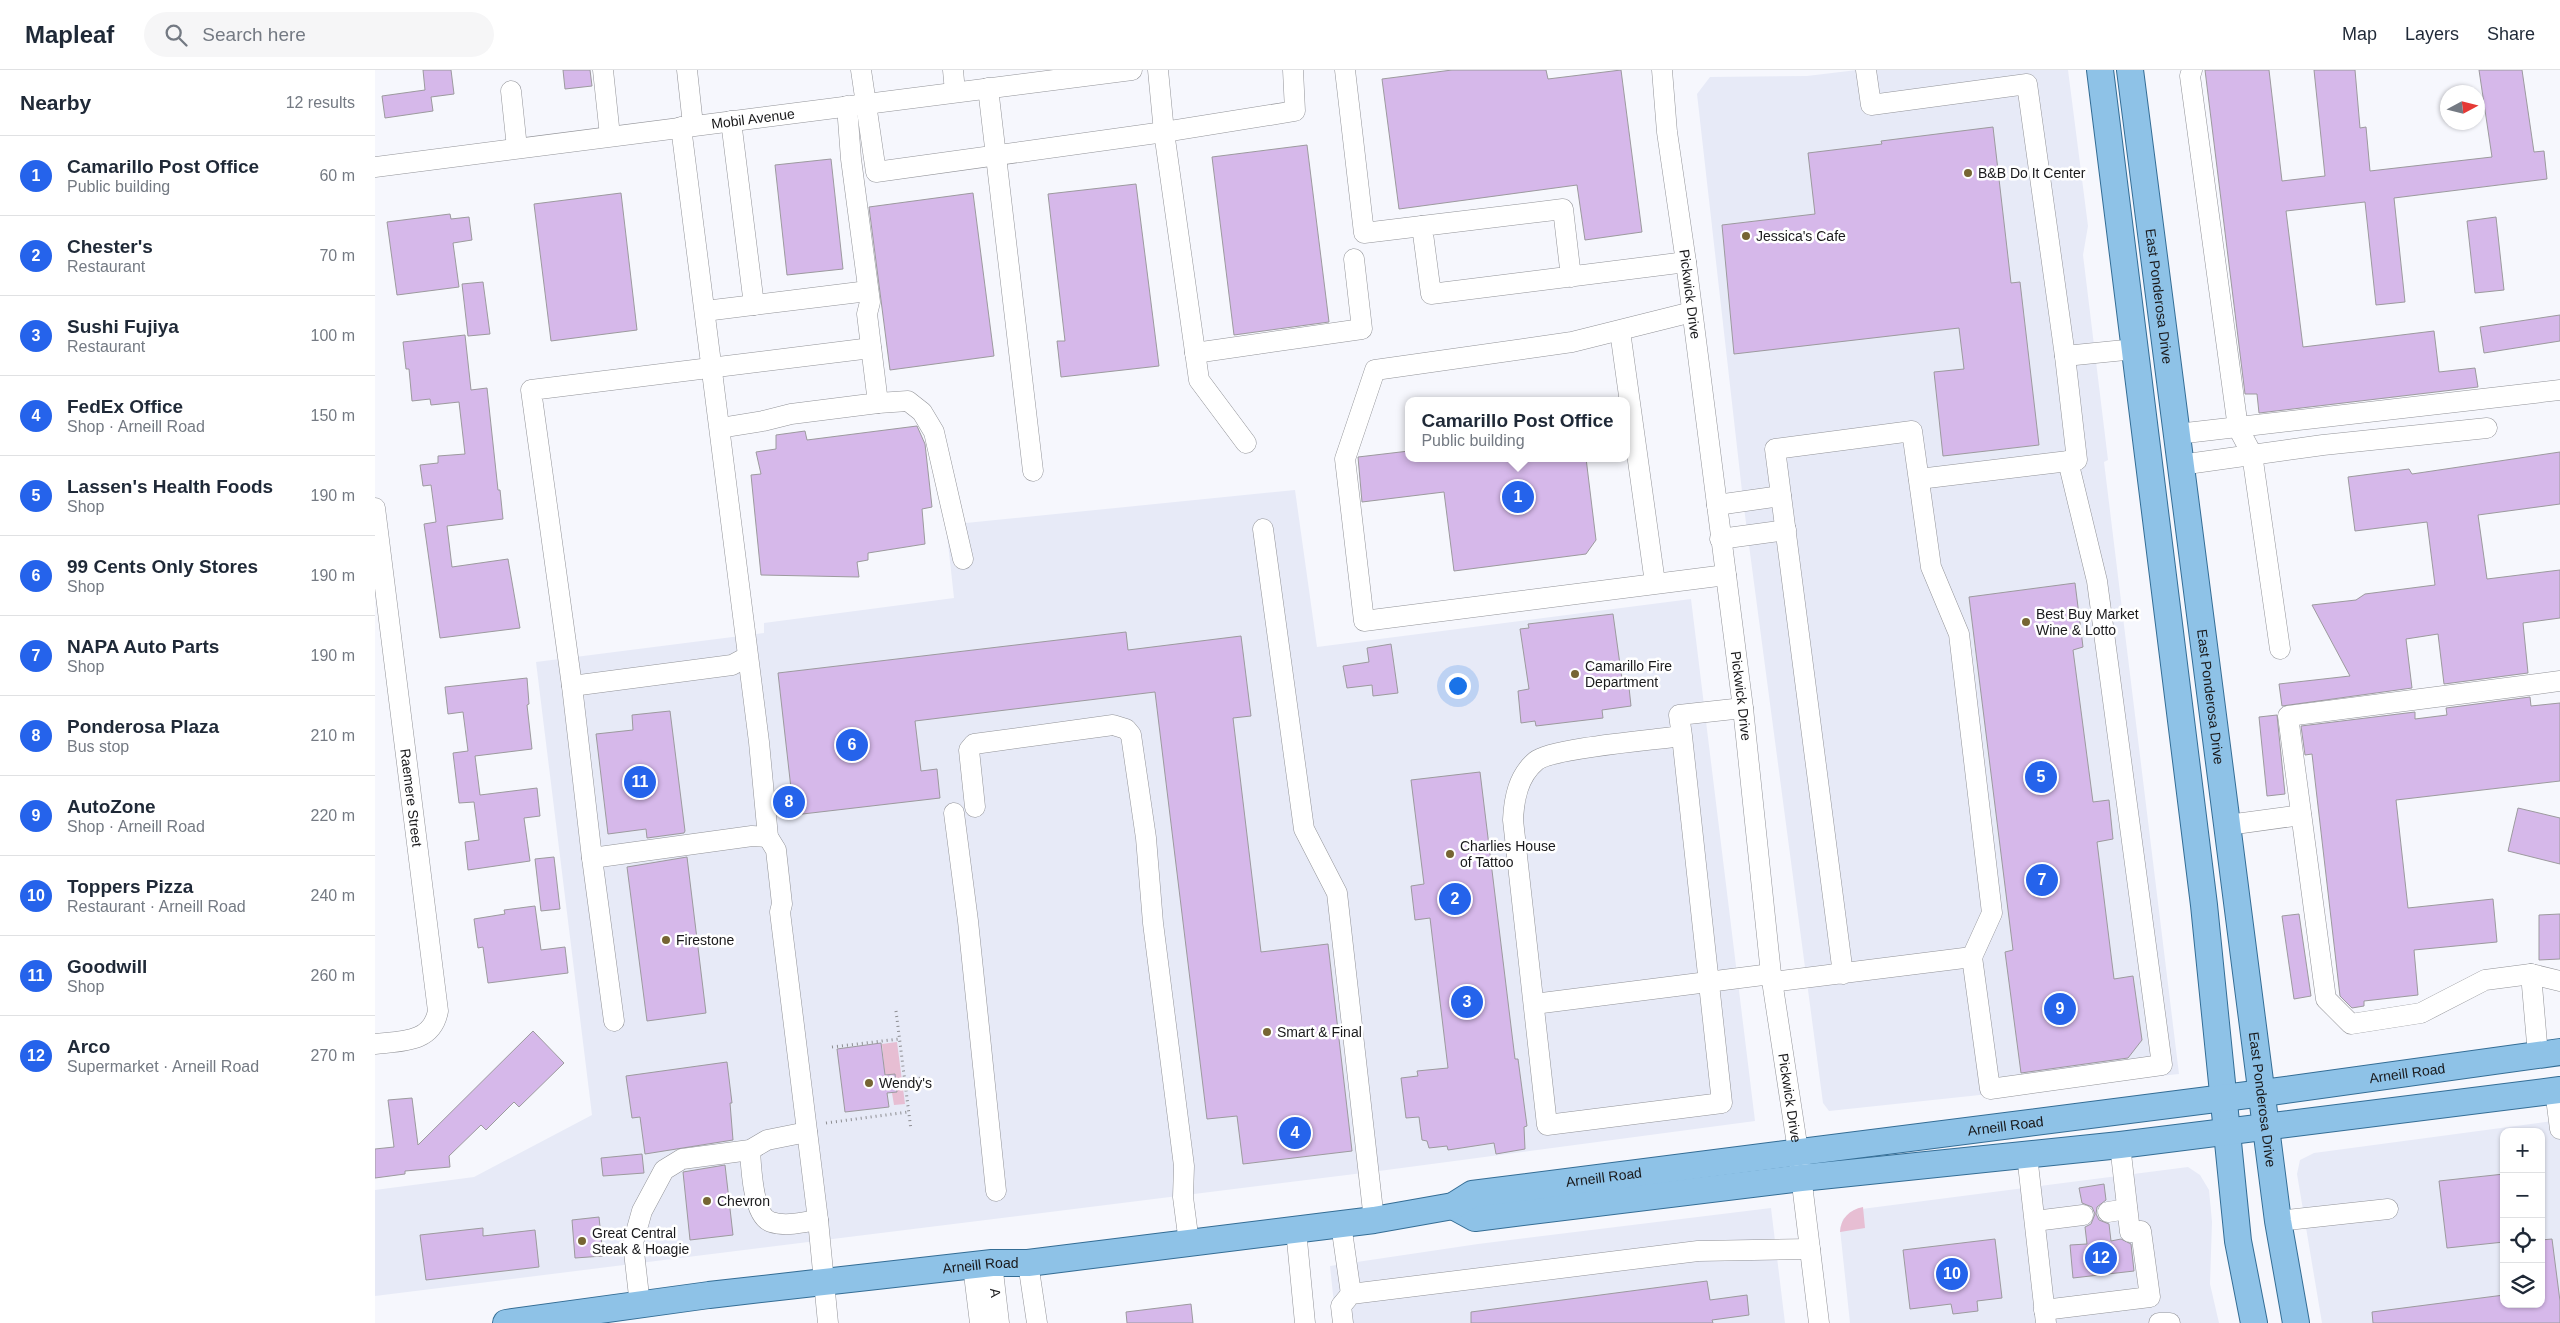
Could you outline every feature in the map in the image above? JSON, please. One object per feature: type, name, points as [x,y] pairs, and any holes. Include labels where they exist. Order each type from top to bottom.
[{"type":"main road","points":[[2100,70],[2204,905],[2238,1241],[2254,1323]]},
{"type":"main road","name":"East Ponderosa Drive","points":[[2130,70],[2229,824],[2278,1221],[2296,1323]]},
{"type":"main road","name":"Arneill Road","points":[[506,1323],[824,1283],[982,1265],[1028,1263],[1374,1220],[1453,1206],[1472,1194],[2225,1098],[2549,1053]]},
{"type":"main road","name":"Arneill Road","points":[[1453,1206],[1475,1218],[1801,1178],[2120,1145],[2557,1090]]},
{"type":"street","points":[[603,70],[610,136]]},
{"type":"street","points":[[687,70],[687,126],[705,311],[759,742],[768,837],[776,850],[782,904],[781,914],[815,1128],[818,1220],[828,1323]]},
{"type":"street","points":[[861,70],[851,159],[870,302],[867,314],[878,403]]},
{"type":"street","points":[[953,70],[955,92]]},
{"type":"street","points":[[1158,70],[1164,132],[1199,380],[1246,443]]},
{"type":"street","points":[[856,105],[876,172],[1164,132],[1295,111],[1293,70]]},
{"type":"street","points":[[1345,70],[1364,233],[1563,209],[1571,277]]},
{"type":"street","name":"Pickwick Drive","points":[[1662,70],[1667,132],[1686,262],[1743,708],[1771,978],[1798,1151],[1819,1323]]},
{"type":"street","points":[[1866,70],[1871,105],[2027,84],[2065,356],[2077,460],[1919,479]]},
{"type":"street","points":[[2192,70],[2190,76],[2238,428],[2252,454],[2280,650]]},
{"type":"street","name":"Mobil Avenue","points":[[375,167],[1119,71]]},
{"type":"street","points":[[988,88],[1033,470]]},
{"type":"street","points":[[511,91],[517,148]]},
{"type":"street","points":[[731,121],[754,305]]},
{"type":"street","points":[[1422,226],[1431,294],[1686,262]]},
{"type":"street","points":[[1195,353],[1362,329],[1354,259]]},
{"type":"street","points":[[705,311],[868,291]]},
{"type":"street","points":[[1692,312],[1572,342],[1375,370],[1345,459],[1365,621],[1726,575]]},
{"type":"street","points":[[1620,331],[1629,397]]},
{"type":"street","points":[[614,1021],[572,686],[531,390],[670,371],[713,368],[871,348]]},
{"type":"street","points":[[2065,356],[2135,349]]},
{"type":"street","points":[[2177,434],[2560,390]]},
{"type":"street","points":[[719,428],[763,421],[791,414],[908,401],[922,412],[934,432],[963,558]]},
{"type":"street","points":[[1630,403],[1655,583]]},
{"type":"street","points":[[2181,465],[2252,454],[2487,428]]},
{"type":"street","points":[[1843,974],[1775,449],[1913,431],[1931,567],[1959,634],[1991,913],[1973,956],[1990,1089],[2162,1065],[2097,581],[2068,461]]},
{"type":"street","points":[[1717,505],[1781,496]]},
{"type":"street","name":"Raemere Street","points":[[375,508],[439,1010],[432,1027],[422,1036],[409,1041],[375,1044]]},
{"type":"street","points":[[1263,529],[1304,829],[1337,893],[1374,1220]]},
{"type":"street","points":[[1721,539],[1786,530]]},
{"type":"street","points":[[572,686],[732,665],[747,657]]},
{"type":"street","points":[[2560,681],[2288,716],[2326,999],[2351,1024],[2421,1013],[2485,980],[2531,974],[2560,981]]},
{"type":"street","points":[[1682,736],[1550,754],[1536,761],[1525,773],[1514,802],[1513,820],[1547,1125],[1722,1103],[1682,736],[1679,715],[1743,708]]},
{"type":"street","points":[[975,807],[969,750],[974,744],[1113,725],[1126,729],[1131,736],[1146,838],[1152,913],[1183,1157],[1185,1180],[1183,1197],[1189,1243]]},
{"type":"street","points":[[954,813],[968,921],[996,1191]]},
{"type":"street","points":[[2229,824],[2301,815]]},
{"type":"street","points":[[593,858],[752,836],[768,837]]},
{"type":"street","points":[[1534,1004],[1708,981],[1843,974],[1973,956]]},
{"type":"street","points":[[2531,974],[2549,1053]]},
{"type":"street","points":[[2557,1090],[2560,1129]]},
{"type":"street","points":[[640,1305],[633,1243],[641,1211],[664,1170],[681,1159],[750,1150],[767,1140],[815,1128]]},
{"type":"street","points":[[2027,1155],[2045,1316],[2150,1297],[2141,1231],[2130,1232],[2120,1145]]},
{"type":"street","points":[[750,1150],[756,1198],[763,1216],[770,1222],[783,1224],[818,1220]]},
{"type":"street","points":[[2107,1212],[2127,1209]]},
{"type":"street","points":[[2278,1221],[2388,1209]]},
{"type":"street","points":[[2035,1221],[2083,1215]]},
{"type":"street","points":[[1341,1224],[1351,1294]]},
{"type":"street","points":[[1296,1230],[1305,1323]]},
{"type":"street","points":[[1343,1323],[1341,1306],[1351,1294],[1698,1251],[1810,1248]]},
{"type":"street","points":[[1028,1263],[1037,1323]]},
{"type":"street","points":[[980,1323],[982,1265]]},
{"type":"street","name":"A","points":[[982,1265],[999,1323]]},
{"type":"street","points":[[2159,1323],[2170,1323]]},
{"type":"path","points":[[896,1011],[911,1130]]},
{"type":"path","points":[[832,1047],[899,1039]]},
{"type":"path","points":[[904,1080],[923,1078]]},
{"type":"path","points":[[815,1128],[908,1112]]},
{"type":"shaded area","points":[[1857,70],[2068,70],[2088,226],[2083,255],[2108,460],[2104,462],[2179,1074],[1829,1111],[1823,1103],[1743,500],[1697,94],[1710,77],[1807,76]]},
{"type":"shaded area","points":[[1295,490],[1317,647],[1691,599],[1755,1121],[1379,1171],[375,1296],[375,1190],[474,1177],[592,1115],[536,662],[764,633],[764,623],[954,598],[946,525]]},
{"type":"shaded area","points":[[897,1042],[905,1104],[894,1105],[892,1093],[897,1092],[895,1074],[885,1075],[882,1044]]},
{"type":"shaded area","points":[[2560,1120],[2560,1323],[2322,1323],[2297,1174],[2300,1160],[2314,1153],[2500,1128],[2500,1308],[2545,1308],[2545,1128],[2500,1128]]},
{"type":"shaded area","points":[[2188,1167],[2200,1175],[2209,1190],[2212,1222],[2210,1284],[2219,1323],[1850,1323],[1840,1229],[1843,1219],[1854,1210]]},
{"type":"shaded area","points":[[1863,1207],[1865,1228],[1840,1232],[1842,1223],[1847,1215]]},
{"type":"shaded area","points":[[1771,1208],[1785,1323],[1336,1323],[1330,1266],[1478,1244]]},
{"type":"building","points":[[423,70],[451,70],[454,94],[431,97],[433,111],[385,118],[382,96],[425,90]]},
{"type":"building","points":[[563,70],[590,70],[592,86],[565,89]]},
{"type":"building","points":[[1452,70],[1546,70],[1548,79],[1621,70],[1642,232],[1585,240],[1577,185],[1399,209],[1382,79]]},
{"type":"building","points":[[2205,70],[2269,70],[2282,181],[2325,176],[2314,70],[2355,70],[2360,128],[2366,127],[2370,171],[2492,157],[2485,110],[2485,85],[2481,85],[2479,70],[2522,70],[2534,152],[2544,151],[2547,179],[2394,198],[2405,302],[2376,305],[2365,202],[2286,211],[2303,347],[2434,331],[2439,372],[2475,368],[2478,387],[2259,413],[2257,394],[2245,394]]},
{"type":"building","points":[[1993,127],[2011,283],[2020,282],[2039,445],[1943,456],[1934,372],[1964,369],[1959,328],[1734,354],[1722,225],[1815,214],[1808,153],[1882,144],[1881,141]]},
{"type":"building","points":[[1307,145],[1329,322],[1234,335],[1212,157]]},
{"type":"building","points":[[831,159],[843,269],[787,275],[775,165]]},
{"type":"building","points":[[1136,184],[1159,366],[1061,377],[1057,341],[1065,341],[1048,194]]},
{"type":"building","points":[[621,193],[637,330],[551,341],[534,204]]},
{"type":"building","points":[[973,193],[994,356],[890,370],[869,207]]},
{"type":"building","points":[[450,214],[451,219],[469,217],[472,240],[453,243],[459,287],[397,295],[387,222]]},
{"type":"building","points":[[2496,217],[2504,290],[2475,293],[2467,221]]},
{"type":"building","points":[[483,282],[490,334],[468,336],[462,284]]},
{"type":"building","points":[[2560,315],[2560,341],[2484,353],[2480,327]]},
{"type":"building","points":[[465,335],[471,390],[487,388],[503,519],[447,526],[452,567],[508,559],[520,628],[440,638],[424,524],[436,522],[431,485],[423,486],[420,465],[438,463],[438,456],[465,454],[459,402],[431,405],[430,399],[412,401],[409,369],[406,369],[403,342]]},
{"type":"building","points":[[917,426],[925,444],[932,507],[922,509],[925,544],[868,553],[868,560],[857,562],[859,577],[761,575],[751,475],[761,474],[756,452],[776,449],[776,435],[805,431],[807,440]]},
{"type":"building","points":[[1405,451],[1405,462],[1586,462],[1596,540],[1586,554],[1454,571],[1444,492],[1362,502],[1358,457]]},
{"type":"building","points":[[2560,452],[2560,504],[2478,515],[2487,579],[2560,570],[2560,618],[2523,623],[2528,673],[2444,684],[2438,634],[2406,639],[2412,688],[2282,706],[2279,684],[2350,676],[2312,605],[2356,600],[2365,594],[2435,585],[2427,522],[2355,531],[2348,477],[2409,469],[2412,474]]},
{"type":"building","points":[[2075,583],[2083,647],[2073,650],[2093,802],[2109,800],[2113,839],[2097,842],[2114,979],[2133,976],[2142,1040],[2128,1058],[2021,1073],[2005,952],[2013,950],[1969,597]]},
{"type":"building","name":"Camarillo Fire Department","points":[[1613,614],[1622,679],[1628,678],[1631,706],[1602,710],[1603,718],[1536,726],[1535,721],[1521,723],[1518,691],[1529,689],[1520,629],[1529,628],[1528,624]]},
{"type":"building","points":[[1126,632],[1128,650],[1241,636],[1251,716],[1233,718],[1261,952],[1328,944],[1352,1151],[1243,1164],[1237,1116],[1207,1119],[1155,692],[915,721],[921,771],[937,769],[940,798],[794,815],[778,673]]},
{"type":"building","points":[[1391,644],[1398,693],[1373,696],[1372,685],[1347,688],[1343,666],[1369,662],[1367,648]]},
{"type":"building","points":[[527,678],[529,704],[527,705],[532,749],[475,756],[480,795],[537,788],[540,816],[524,818],[530,861],[468,870],[465,842],[479,840],[474,802],[459,803],[453,753],[468,751],[463,712],[448,714],[445,687]]},
{"type":"building","points":[[2530,697],[2531,706],[2560,703],[2560,781],[2396,800],[2408,908],[2493,899],[2497,942],[2414,950],[2418,995],[2364,1001],[2364,1006],[2352,1008],[2340,996],[2312,754],[2305,755],[2301,726],[2415,712],[2415,719],[2447,715],[2446,708]]},
{"type":"building","points":[[670,711],[684,833],[647,838],[646,829],[608,834],[596,734],[633,730],[632,715]]},
{"type":"building","points":[[2277,715],[2285,794],[2267,796],[2259,717]]},
{"type":"building","points":[[1480,772],[1515,1059],[1518,1059],[1527,1126],[1524,1127],[1525,1149],[1496,1154],[1494,1143],[1448,1150],[1447,1146],[1429,1148],[1427,1141],[1422,1140],[1419,1117],[1406,1118],[1401,1078],[1418,1076],[1417,1071],[1448,1068],[1430,918],[1415,920],[1411,886],[1424,884],[1411,780]]},
{"type":"building","points":[[2518,808],[2560,818],[2560,864],[2508,851]]},
{"type":"building","points":[[554,857],[560,909],[541,911],[535,859]]},
{"type":"building","name":"Firestone","points":[[687,857],[706,1013],[647,1021],[627,867]]},
{"type":"building","points":[[535,906],[541,950],[565,947],[568,973],[488,983],[483,947],[478,948],[474,919],[505,914],[504,910]]},
{"type":"building","points":[[2299,914],[2311,996],[2294,999],[2282,916]]},
{"type":"building","points":[[2560,914],[2560,959],[2539,960],[2539,915]]},
{"type":"building","points":[[533,1031],[564,1063],[519,1107],[514,1102],[486,1130],[481,1125],[449,1156],[450,1167],[405,1171],[405,1174],[375,1178],[375,1149],[394,1147],[388,1100],[412,1098],[418,1145]]},
{"type":"building","name":"Wendy's","points":[[881,1043],[885,1075],[895,1074],[897,1092],[887,1093],[889,1107],[845,1112],[837,1049]]},
{"type":"building","points":[[727,1062],[732,1103],[730,1103],[733,1140],[645,1154],[640,1117],[632,1118],[626,1076]]},
{"type":"building","points":[[642,1154],[644,1173],[603,1176],[601,1158]]},
{"type":"building","name":"Chevron","points":[[725,1165],[733,1235],[690,1240],[683,1172]]},
{"type":"building","points":[[2500,1174],[2500,1242],[2447,1248],[2439,1181]]},
{"type":"building","points":[[2104,1184],[2106,1200],[2097,1207],[2096,1214],[2099,1220],[2109,1224],[2111,1241],[2121,1239],[2131,1244],[2134,1271],[2073,1278],[2070,1245],[2087,1244],[2085,1227],[2091,1224],[2095,1214],[2092,1207],[2082,1203],[2079,1188]]},
{"type":"building","points":[[599,1217],[603,1256],[575,1258],[572,1220]]},
{"type":"building","points":[[483,1228],[483,1236],[535,1230],[539,1267],[426,1280],[420,1235]]},
{"type":"building","points":[[1995,1239],[2002,1298],[1977,1301],[1978,1311],[1953,1314],[1951,1304],[1910,1309],[1903,1250]]},
{"type":"building","points":[[2552,1239],[2560,1301],[2560,1323],[2373,1323],[2372,1312],[2500,1296],[2500,1308],[2545,1308],[2545,1240]]},
{"type":"building","points":[[1707,1281],[1710,1300],[1747,1295],[1749,1315],[1712,1320],[1713,1323],[1471,1323],[1471,1312]]},
{"type":"building","points":[[1191,1304],[1193,1323],[1127,1323],[1126,1312]]},
{"type":"place","name":"B&B Do It Center","points":[[1968,173]]},
{"type":"place","name":"Jessica's Cafe","points":[[1746,236]]},
{"type":"place","name":"Camarillo Post Office","points":[[1518,497]]},
{"type":"place","name":"Best Buy Market Wine & Lotto","points":[[2026,622]]},
{"type":"place","name":"Camarillo Fire Department","points":[[1575,674]]},
{"type":"place","name":"99 Cents Only Stores","points":[[852,745]]},
{"type":"place","name":"Lassen's Health Foods","points":[[2041,777]]},
{"type":"place","name":"Goodwill","points":[[640,782]]},
{"type":"place","name":"Ponderosa Plaza","points":[[789,802]]},
{"type":"place","name":"Charlies House of Tattoo","points":[[1450,854]]},
{"type":"place","name":"NAPA Auto Parts","points":[[2042,880]]},
{"type":"place","name":"Chester's","points":[[1455,899]]},
{"type":"place","name":"Firestone","points":[[666,940]]},
{"type":"place","name":"Sushi Fujiya","points":[[1467,1002]]},
{"type":"place","name":"AutoZone","points":[[2060,1009]]},
{"type":"place","name":"Smart & Final","points":[[1267,1032]]},
{"type":"place","name":"Wendy's","points":[[869,1083]]},
{"type":"place","name":"FedEx Office","points":[[1295,1133]]},
{"type":"place","name":"Chevron","points":[[707,1201]]},
{"type":"place","name":"Great Central Steak & Hoagie","points":[[582,1241]]},
{"type":"place","name":"Arco","points":[[2101,1258]]},
{"type":"place","name":"Toppers Pizza","points":[[1952,1274]]}]
